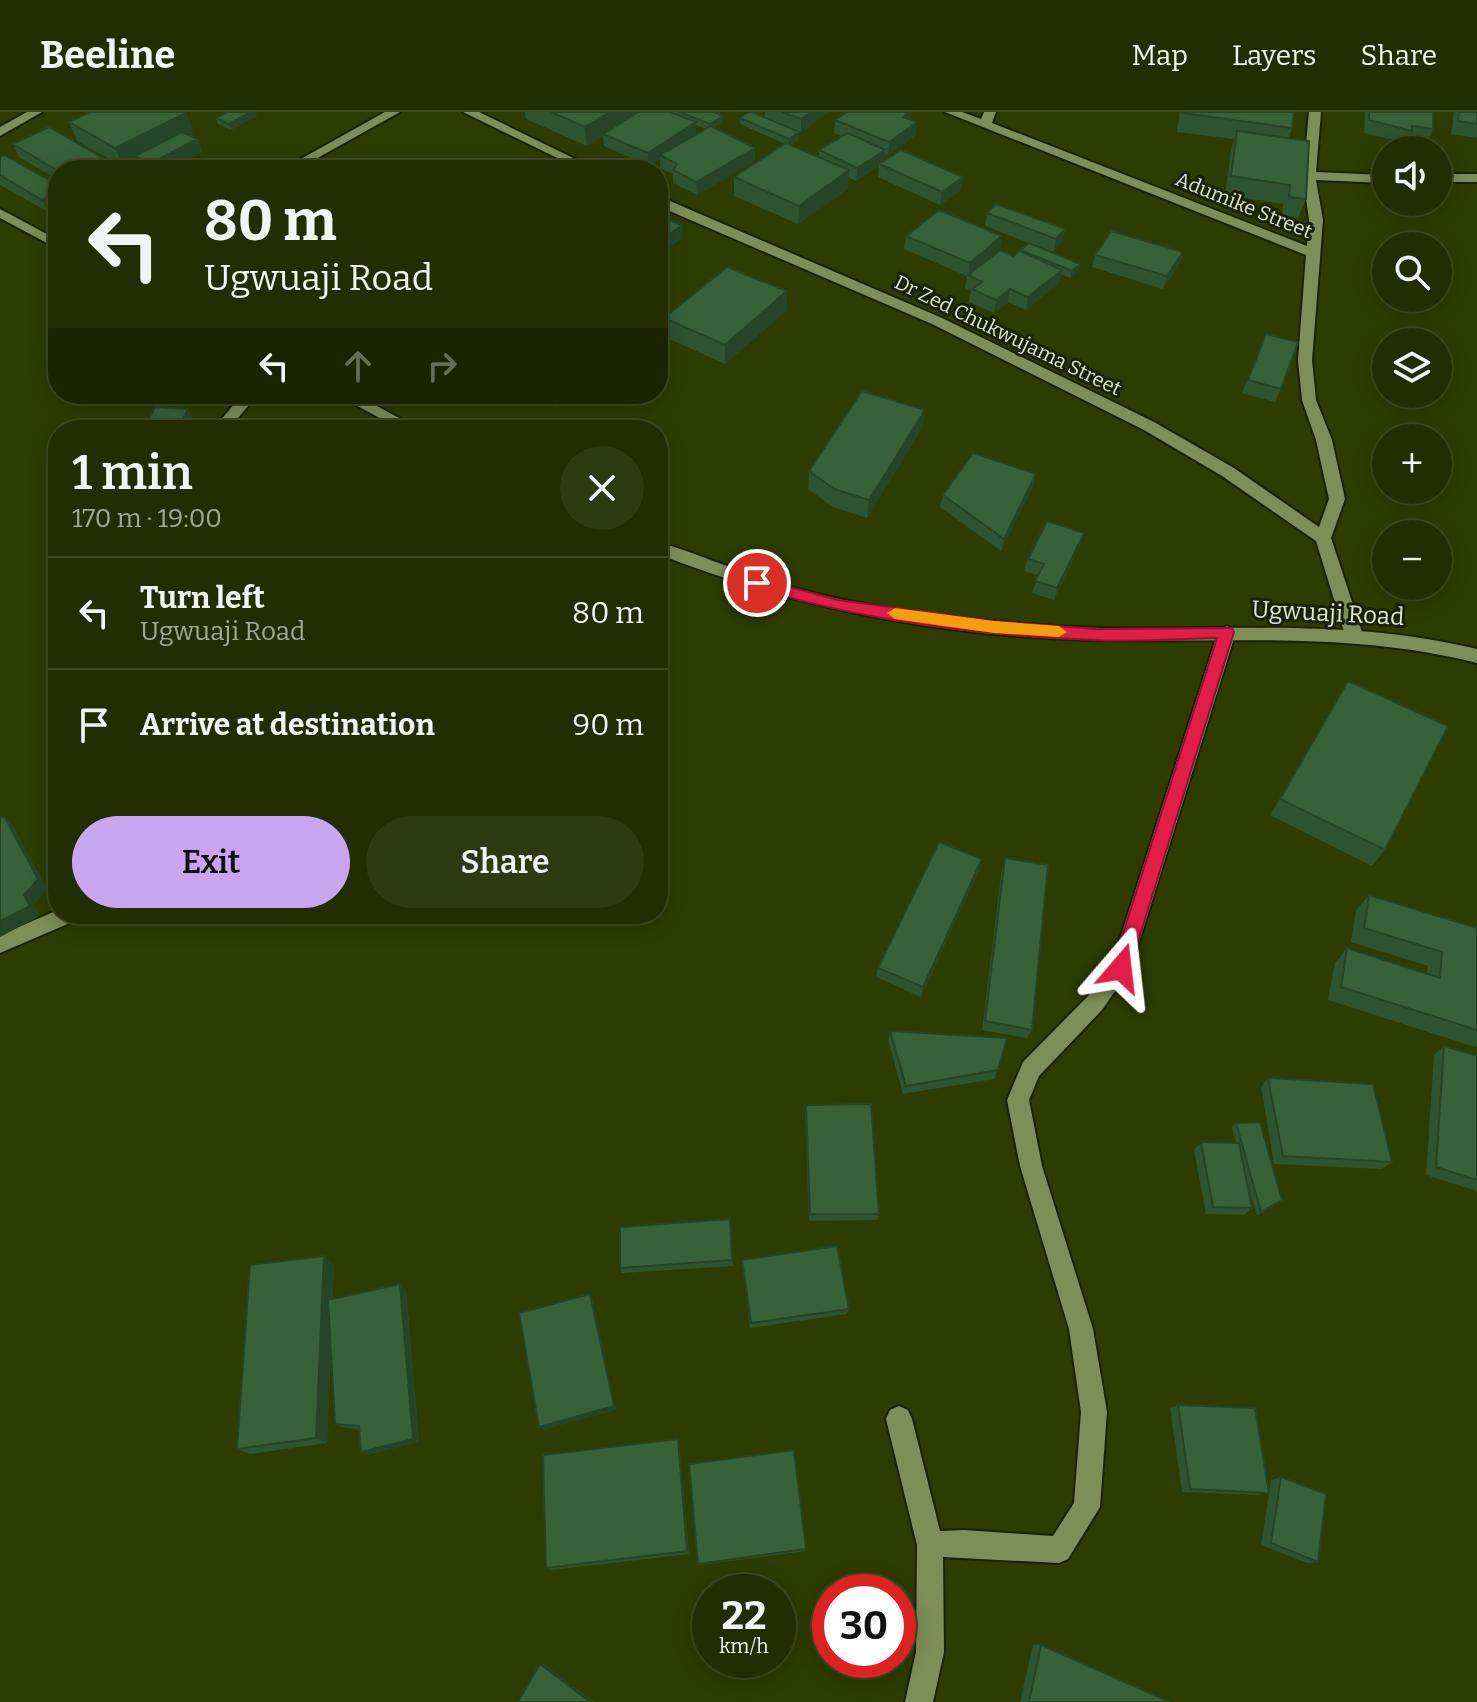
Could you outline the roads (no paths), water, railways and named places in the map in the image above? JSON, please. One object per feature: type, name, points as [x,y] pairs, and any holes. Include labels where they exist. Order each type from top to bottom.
[{"type":"street","points":[[0,132],[36,112]]},
{"type":"street","points":[[305,160],[394,112]]},
{"type":"street","points":[[469,112],[571,160]]},
{"type":"street","name":"Adumike Street","points":[[951,112],[987,119],[1313,253],[1305,360],[1309,400],[1324,440],[1337,499],[1323,538]]},
{"type":"street","points":[[1313,253],[1316,220],[1309,176],[1315,112]]},
{"type":"street","points":[[1309,176],[1372,178]]},
{"type":"street","points":[[1452,178],[1477,178]]},
{"type":"street","name":"Dr Zed Chukwujama Street","points":[[668,205],[937,321],[1149,426],[1228,472],[1323,538]]},
{"type":"street","points":[[0,213],[48,239]]},
{"type":"street","points":[[229,420],[242,404]]},
{"type":"street","points":[[362,404],[394,420]]},
{"type":"street","points":[[1323,538],[1354,635]]},
{"type":"street","name":"Ugwuaji Road","points":[[668,552],[730,576],[838,606],[994,627],[1096,634],[1227,632],[1354,635],[1442,645],[1477,656]]},
{"type":"street","points":[[930,1545],[964,1543],[1059,1550],[1087,1507],[1094,1412],[1083,1343],[1031,1166],[1018,1100],[1031,1069],[1095,1003],[1121,968],[1227,632]]},
{"type":"street","points":[[0,944],[48,923]]},
{"type":"street","points":[[899,1419],[930,1545],[930,1652],[919,1702]]}]
